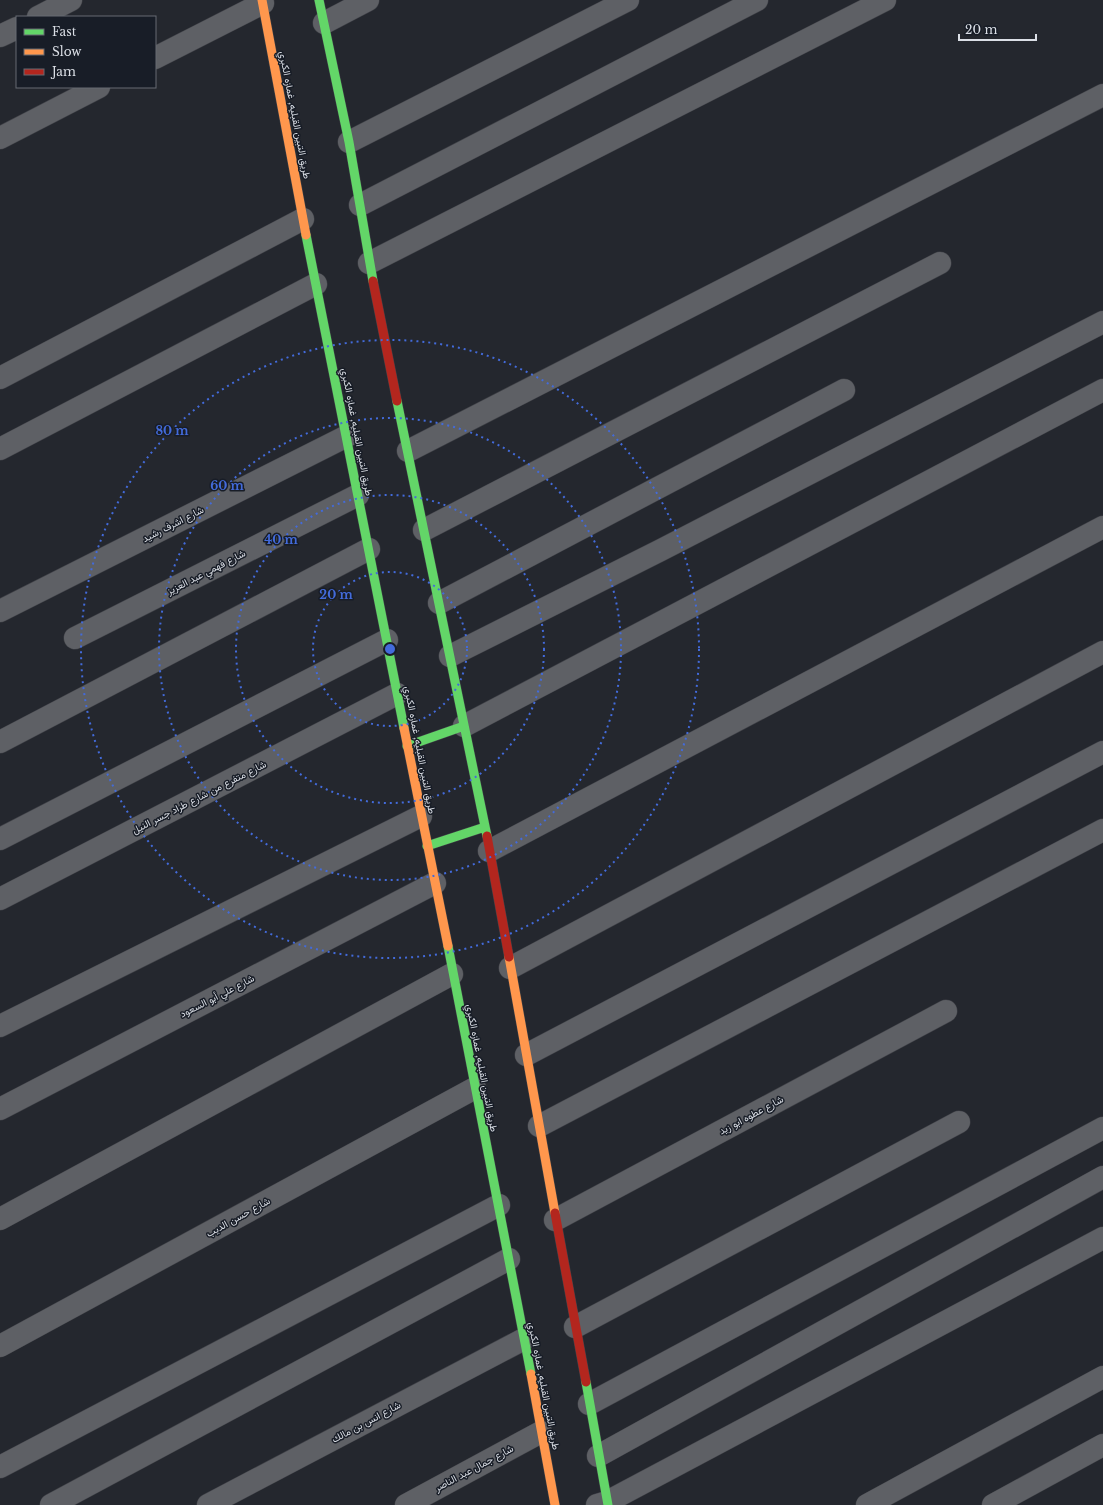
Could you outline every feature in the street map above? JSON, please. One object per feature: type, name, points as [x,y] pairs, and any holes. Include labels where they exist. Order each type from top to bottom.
[{"type":"street","points":[[40,16],[71,0]]},
{"type":"street","points":[[319,0],[349,142],[369,263],[485,827],[589,1404],[604,1504],[1103,1238]]},
{"type":"street","points":[[324,23],[368,0]]},
{"type":"street","points":[[349,142],[628,0]]},
{"type":"street","points":[[360,205],[757,0]]},
{"type":"street","points":[[369,263],[885,0]]},
{"type":"street","points":[[156,57],[263,2]]},
{"type":"street","name":"طريق التبين القبليه, غمازه الكبري","points":[[263,2],[303,219],[499,1205],[555,1505]]},
{"type":"street","points":[[0,36],[16,28]]},
{"type":"street","points":[[0,138],[97,88]]},
{"type":"street","points":[[408,451],[1103,95]]},
{"type":"street","points":[[0,378],[303,219]]},
{"type":"street","points":[[424,530],[940,263]]},
{"type":"street","points":[[0,449],[316,284]]},
{"type":"street","points":[[450,656],[661,550],[1103,322]]},
{"type":"street","points":[[439,603],[844,390]]},
{"type":"street","points":[[407,746],[464,726],[1103,390]]},
{"type":"street","name":"شارع اشرف رشيد","points":[[0,611],[347,436]]},
{"type":"street","name":"شارع فهمي عبد العزيز","points":[[75,638],[358,495]]},
{"type":"street","points":[[489,851],[1103,527]]},
{"type":"street","points":[[0,742],[369,549]]},
{"type":"street","points":[[0,839],[387,640]]},
{"type":"street","points":[[510,968],[1103,652]]},
{"type":"street","name":"شارع متفرع من شارع طراد جسر النيل","points":[[0,899],[397,694]]},
{"type":"street","points":[[526,1055],[1103,752]]},
{"type":"street","points":[[0,1026],[421,816]]},
{"type":"street","points":[[427,846],[485,827]]},
{"type":"street","points":[[539,1126],[1103,830]]},
{"type":"street","name":"شارع علي أبو السعود","points":[[0,1109],[435,883]]},
{"type":"street","points":[[0,1219],[452,974]]},
{"type":"street","name":"شارع عطوه ابو زيد","points":[[555,1220],[946,1011]]},
{"type":"street","name":"شارع حسن الديب","points":[[0,1346],[475,1088]]},
{"type":"street","points":[[575,1327],[959,1122]]},
{"type":"street","points":[[589,1404],[1103,1128]]},
{"type":"street","points":[[598,1456],[1103,1177]]},
{"type":"street","points":[[0,1467],[499,1205]]},
{"type":"street","points":[[51,1505],[509,1259]]},
{"type":"street","name":"شارع انس بن مالك","points":[[208,1505],[524,1339]]},
{"type":"street","points":[[867,1505],[1103,1377]]},
{"type":"street","name":"شارع جمال عبد الناصر","points":[[406,1505],[541,1432]]},
{"type":"street","points":[[993,1505],[1103,1445]]},
{"type":"traffic: fast","points":[[319,0],[349,142],[373,281]]},
{"type":"traffic: fast","points":[[306,235],[404,728]]},
{"type":"traffic: fast","points":[[397,401],[487,836]]},
{"type":"traffic: fast","points":[[407,746],[464,726]]},
{"type":"traffic: fast","points":[[427,846],[485,827]]},
{"type":"traffic: fast","points":[[448,946],[531,1374]]},
{"type":"traffic: fast","points":[[586,1382],[608,1505]]},
{"type":"traffic: slow","points":[[262,0],[306,235]]},
{"type":"traffic: slow","points":[[404,728],[448,946]]},
{"type":"traffic: slow","points":[[509,957],[555,1213]]},
{"type":"traffic: slow","points":[[531,1374],[555,1505]]},
{"type":"traffic: jam","points":[[373,281],[397,401]]},
{"type":"traffic: jam","points":[[487,836],[509,957]]},
{"type":"traffic: jam","points":[[555,1213],[586,1382]]}]
